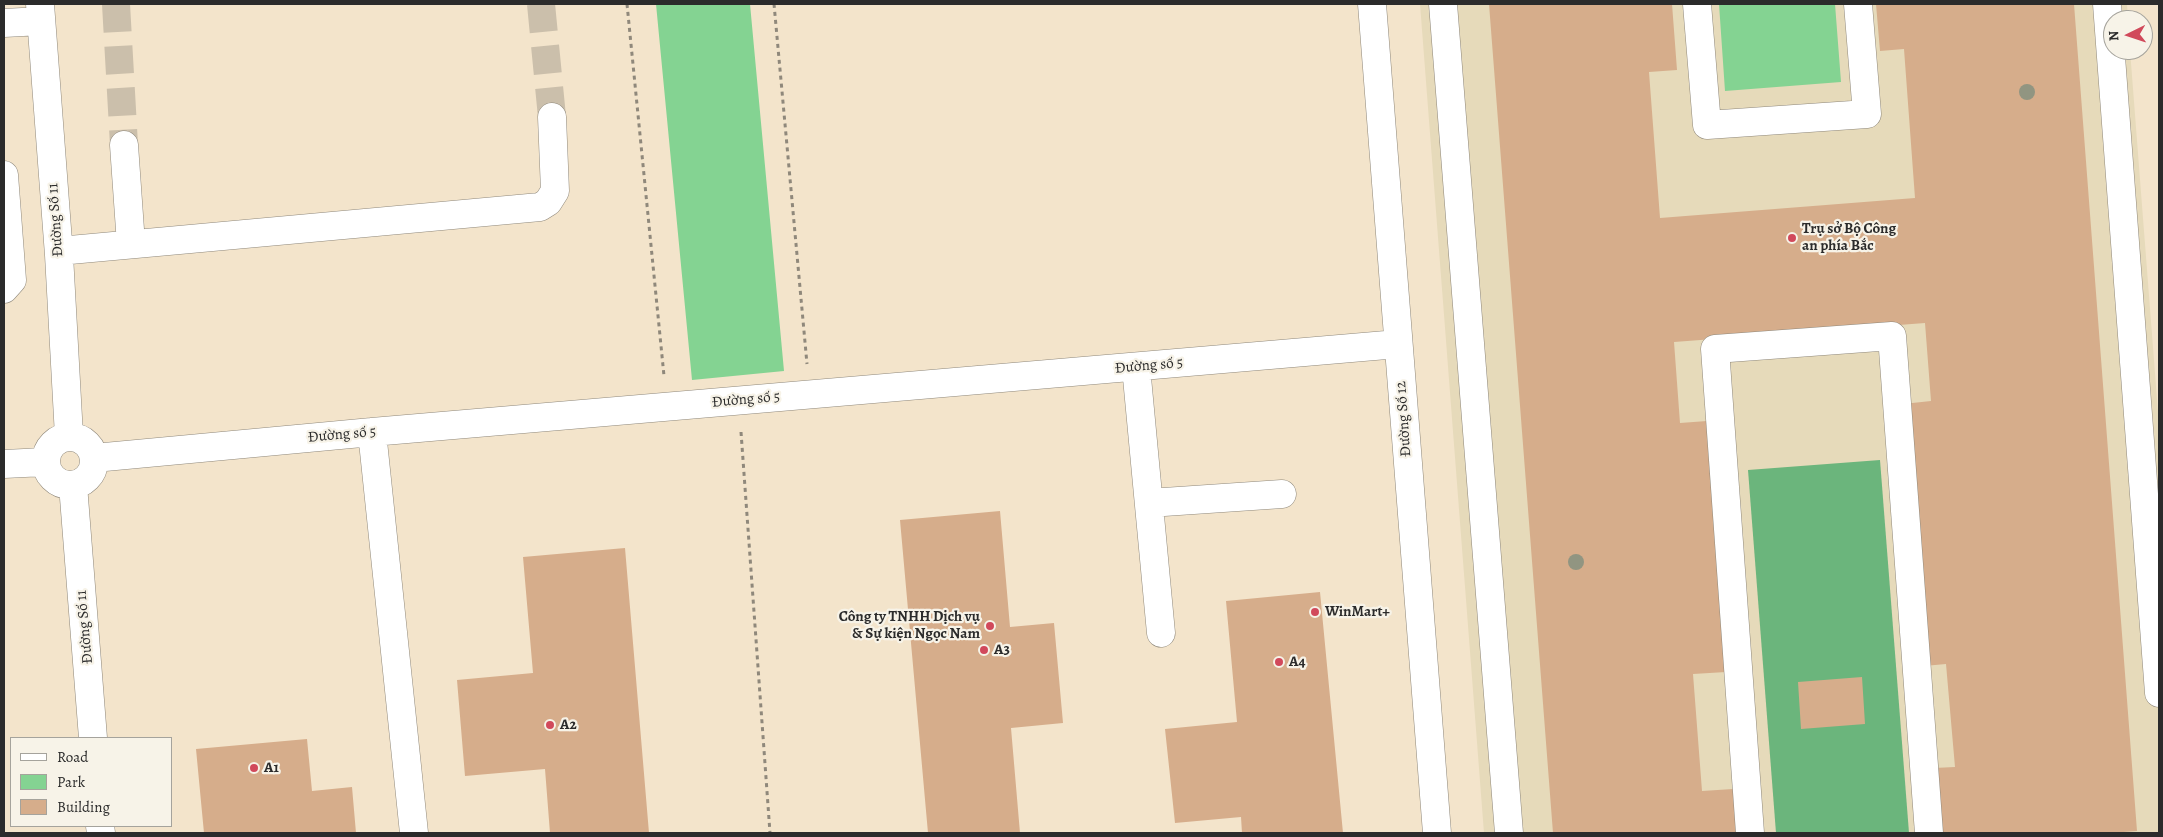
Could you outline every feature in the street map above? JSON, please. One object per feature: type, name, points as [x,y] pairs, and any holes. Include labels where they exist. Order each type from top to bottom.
[{"type":"street","name":"Đường Số 12","points":[[1372,4],[1437,833]]},
{"type":"street","points":[[1443,4],[1509,833]]},
{"type":"street","points":[[1698,4],[1706,125],[1867,114],[1858,4]]},
{"type":"street","points":[[2107,4],[2159,692]]},
{"type":"street","points":[[4,23],[41,12]]},
{"type":"street","name":"Đường Số 11","points":[[41,12],[59,251],[69,436]]},
{"type":"street","points":[[59,251],[540,207],[548,202],[554,191],[552,118]]},
{"type":"street","points":[[124,145],[131,244]]},
{"type":"street","points":[[4,175],[12,280],[4,289]]},
{"type":"street","points":[[1750,833],[1715,349],[1892,336],[1929,833]]},
{"type":"street","name":"Đường số 5","points":[[94,458],[372,432],[1398,344]]},
{"type":"street","points":[[1136,367],[1162,633]]},
{"type":"street","points":[[372,432],[414,833]]},
{"type":"street","points":[[69,436],[84,441],[90,447],[94,458],[92,471],[88,478],[73,485],[65,485],[58,482],[47,470],[46,462],[50,447],[62,438],[69,436]]},
{"type":"street","points":[[4,464],[46,462]]},
{"type":"street","name":"Đường Số 11","points":[[73,485],[93,737]]},
{"type":"street","points":[[1149,503],[1282,494]]},
{"type":"path","points":[[627,4],[667,407]]},
{"type":"path","points":[[774,4],[810,395]]},
{"type":"path","points":[[739,401],[770,833]]},
{"type":"shaded area","name":"Trụ sở Bộ Công an phía Bắc","points":[[1420,4],[2127,4],[2127,10],[2103,10],[2103,60],[2131,60],[2159,425],[2159,833],[1484,833]]},
{"type":"green space","points":[[656,4],[750,4],[784,371],[692,380]]},
{"type":"green space","points":[[1719,4],[1835,4],[1841,82],[1725,91]]},
{"type":"green space","points":[[1880,460],[1909,833],[1776,833],[1748,470]]},
{"type":"building","points":[[1489,4],[1672,4],[1677,70],[1649,72],[1660,218],[1915,198],[1904,49],[1880,51],[1876,4],[2074,4],[2137,831],[2110,833],[1940,833],[1934,768],[1955,767],[1946,664],[1924,666],[1903,404],[1931,401],[1925,323],[1674,342],[1680,423],[1707,421],[1726,672],[1693,674],[1702,791],[1733,789],[1737,833],[1553,833]]},
{"type":"building","name":"A3","points":[[1000,511],[1010,627],[1054,623],[1063,723],[1011,728],[1020,833],[928,833],[900,520]]},
{"type":"building","name":"A2","points":[[625,548],[649,833],[550,833],[545,769],[465,776],[457,680],[533,673],[523,557]]},
{"type":"building","name":"A4","points":[[1320,592],[1343,833],[1242,833],[1241,817],[1175,823],[1165,729],[1237,722],[1226,601]]},
{"type":"building","points":[[1862,677],[1865,724],[1801,729],[1798,682]]},
{"type":"building","name":"A1","points":[[307,739],[312,791],[352,787],[356,833],[204,833],[196,749]]},
{"type":"tunnel","points":[[116,4],[124,145]]},
{"type":"tunnel","points":[[541,4],[552,117]]},
{"type":"place","name":"Trụ sở Bộ Công an phía Bắc","points":[[1792,238]]},
{"type":"place","name":"WinMart+","points":[[1315,612]]},
{"type":"place","name":"Công ty TNHH Dịch vụ & Sự kiện Ngọc Nam","points":[[990,626]]},
{"type":"place","name":"A3","points":[[984,650]]},
{"type":"place","name":"A4","points":[[1279,662]]},
{"type":"place","name":"A2","points":[[550,725]]},
{"type":"place","name":"A1","points":[[254,768]]}]
